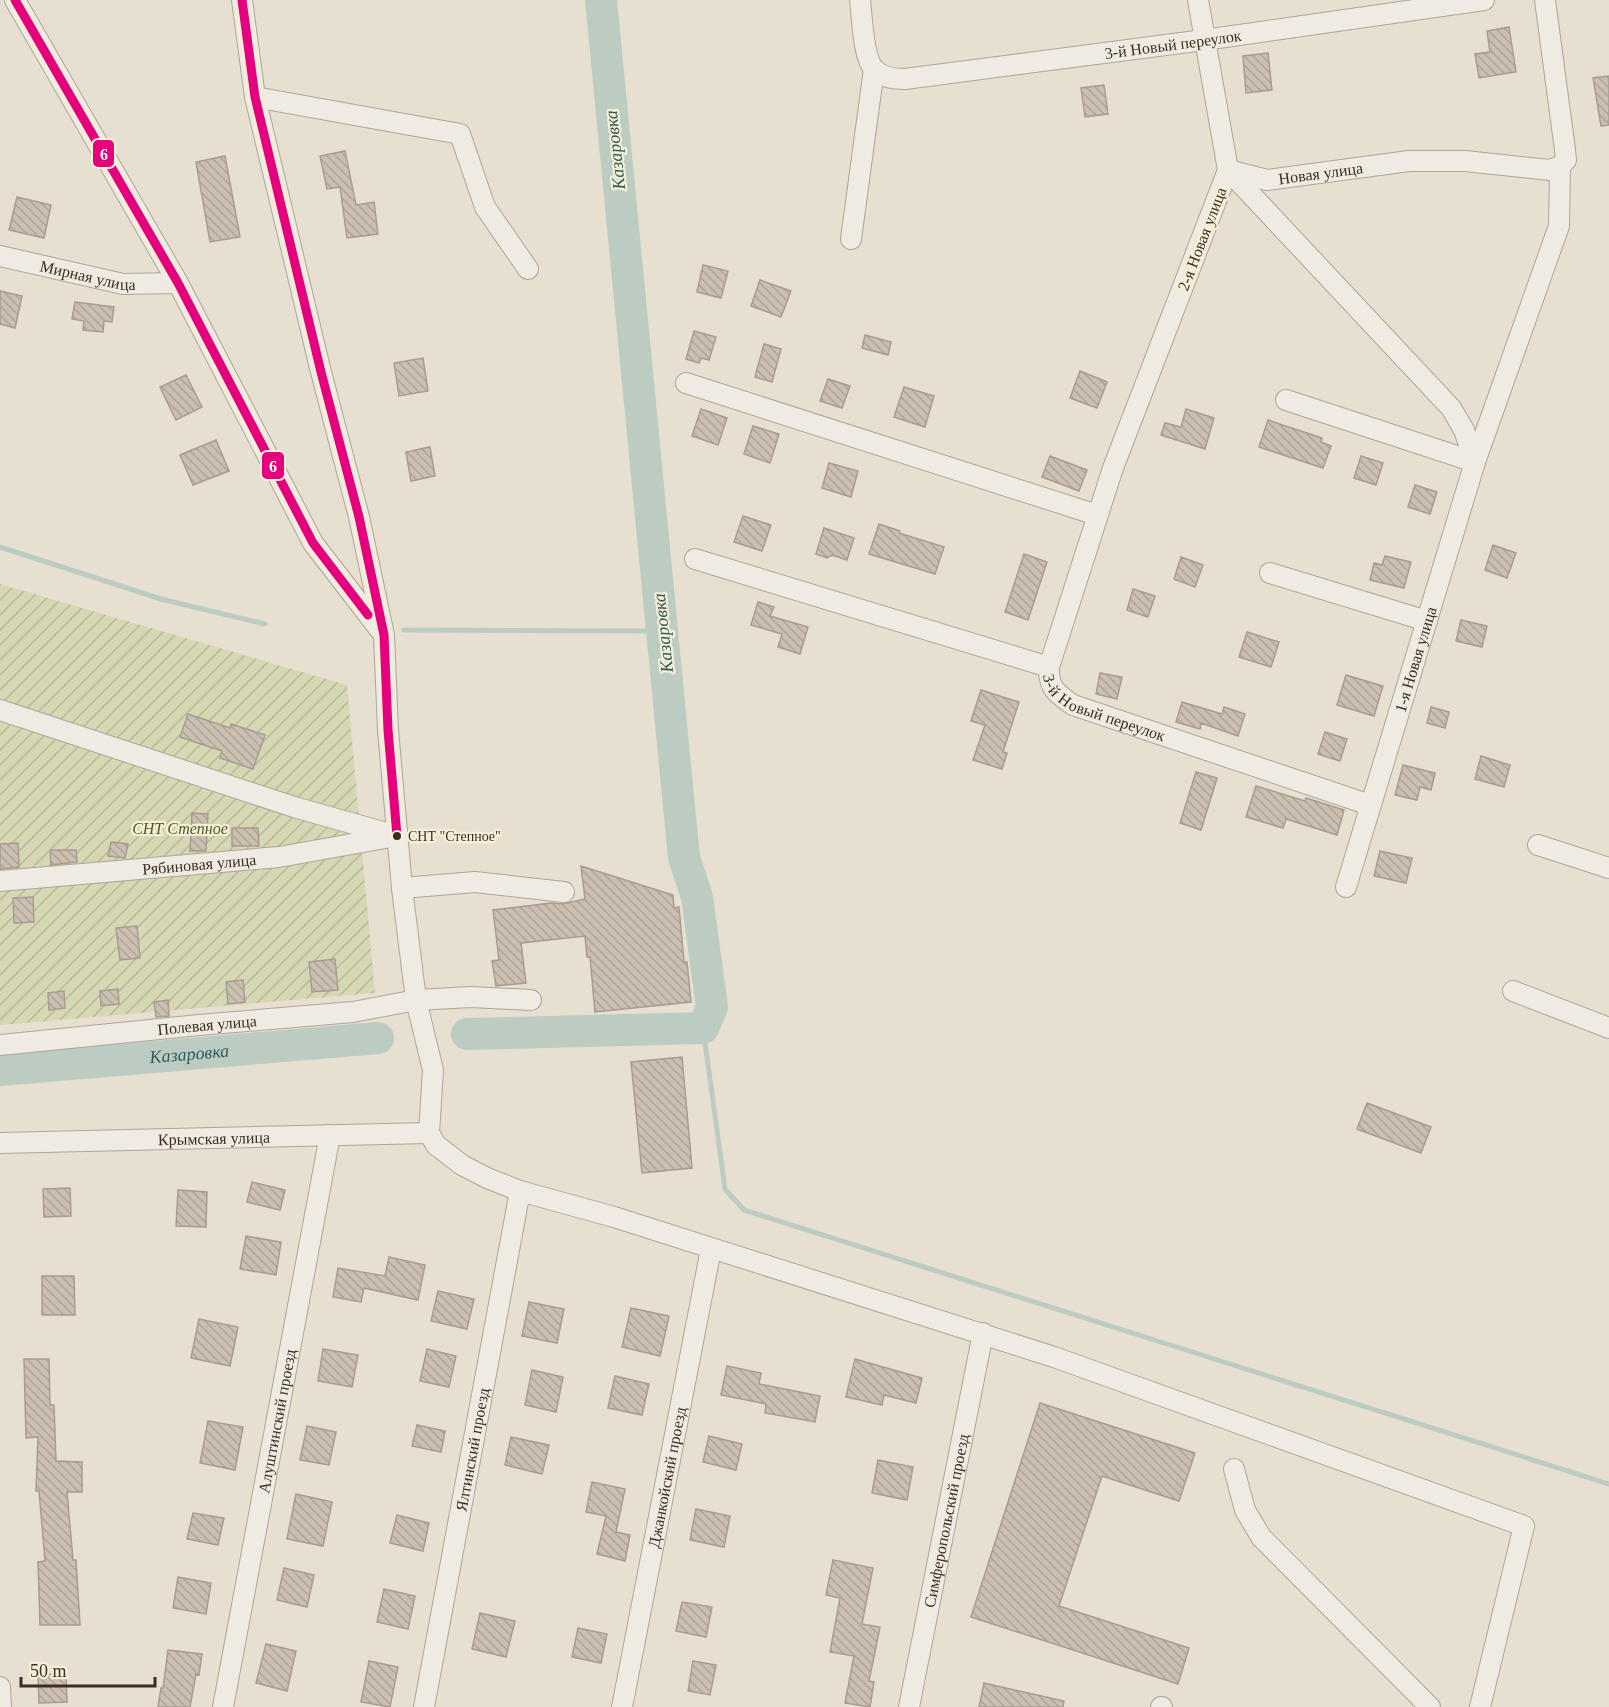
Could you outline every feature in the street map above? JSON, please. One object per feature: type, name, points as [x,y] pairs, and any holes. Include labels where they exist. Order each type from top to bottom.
[{"type":"street","points":[[15,0],[178,283],[313,543],[384,635]]},
{"type":"street","points":[[242,0],[255,97],[359,517],[384,635],[388,730],[402,888],[416,1000],[433,1070],[429,1133],[444,1152],[462,1165],[520,1191],[614,1217],[983,1333],[1524,1526],[1480,1707]]},
{"type":"street","points":[[851,239],[871,65],[860,0]]},
{"type":"street","name":"2-я Новая улица","points":[[1113,468],[1228,170],[1198,0]]},
{"type":"street","name":"3-й Новый переулок","points":[[871,65],[883,75],[893,79],[905,79],[1485,0]]},
{"type":"street","points":[[1545,0],[1566,160],[1560,166]]},
{"type":"street","points":[[255,97],[460,134],[485,207],[528,269]]},
{"type":"street","name":"Новая улица","points":[[1228,170],[1266,180],[1409,162],[1465,160],[1550,170],[1560,166]]},
{"type":"street","name":"1-я Новая улица","points":[[1346,887],[1475,462],[1559,226],[1560,166]]},
{"type":"street","points":[[1228,170],[1451,408],[1464,430],[1475,462]]},
{"type":"street","name":"Мирная улица","points":[[0,256],[123,285],[178,283]]},
{"type":"street","points":[[686,383],[1097,515]]},
{"type":"street","points":[[1286,400],[1475,462]]},
{"type":"street","name":"3-й Новый переулок","points":[[1113,468],[1049,667],[1048,678],[1053,689],[1073,705],[1370,805]]},
{"type":"street","points":[[695,559],[1049,667]]},
{"type":"street","points":[[1270,573],[1427,621]]},
{"type":"street","points":[[0,710],[294,807],[397,836]]},
{"type":"street","name":"Рябиновая улица","points":[[0,881],[279,857],[397,836]]},
{"type":"street","points":[[1538,845],[1609,868]]},
{"type":"street","points":[[402,888],[475,882],[564,892]]},
{"type":"street","points":[[1513,991],[1609,1028]]},
{"type":"street","name":"Полевая улица","points":[[0,1045],[353,1012],[416,1000],[471,998],[531,1000]]},
{"type":"street","name":"Крымская улица","points":[[0,1143],[429,1133]]},
{"type":"street","name":"Алуштинский проезд","points":[[223,1707],[330,1135]]},
{"type":"street","name":"Ялтинский проезд","points":[[424,1707],[520,1191]]},
{"type":"street","name":"Джанкойский проезд","points":[[622,1707],[711,1249]]},
{"type":"street","name":"Симферопольский проезд","points":[[909,1707],[983,1333]]},
{"type":"street","points":[[1234,1469],[1245,1510],[1261,1538],[1430,1707]]},
{"type":"street","points":[[0,1687],[1,1707]]},
{"type":"green space","name":"СНТ Степное","points":[[0,584],[347,685],[375,993],[0,1025]]},
{"type":"building","points":[[1509,27],[1516,72],[1479,78],[1475,54],[1490,52],[1487,31]]},
{"type":"building","points":[[1268,53],[1272,90],[1246,93],[1243,56]]},
{"type":"building","points":[[1609,76],[1609,125],[1601,126],[1593,78]]},
{"type":"building","points":[[1104,85],[1108,114],[1085,117],[1081,88]]},
{"type":"building","points":[[345,151],[356,205],[374,202],[378,234],[347,238],[340,187],[327,189],[320,156]]},
{"type":"building","points":[[225,156],[240,237],[210,242],[196,162]]},
{"type":"building","points":[[17,197],[51,205],[44,238],[9,230]]},
{"type":"building","points":[[703,265],[728,271],[721,298],[697,292]]},
{"type":"building","points":[[760,280],[791,291],[781,317],[751,306]]},
{"type":"building","points":[[0,291],[22,296],[15,328],[0,324]]},
{"type":"building","points":[[75,302],[114,307],[112,322],[104,321],[103,332],[83,330],[84,321],[72,319]]},
{"type":"building","points":[[694,331],[716,337],[709,360],[701,358],[699,363],[686,359]]},
{"type":"building","points":[[865,335],[891,342],[888,355],[862,348]]},
{"type":"building","points":[[764,344],[781,349],[772,382],[755,377]]},
{"type":"building","points":[[423,358],[428,391],[399,396],[394,363]]},
{"type":"building","points":[[1080,371],[1107,382],[1097,408],[1070,398]]},
{"type":"building","points":[[186,375],[202,407],[176,420],[160,387]]},
{"type":"building","points":[[828,379],[850,386],[842,408],[820,401]]},
{"type":"building","points":[[904,387],[934,396],[925,427],[894,417]]},
{"type":"building","points":[[701,409],[727,418],[718,445],[692,436]]},
{"type":"building","points":[[1186,409],[1214,418],[1205,449],[1161,435],[1165,423],[1181,427]]},
{"type":"building","points":[[1268,420],[1322,438],[1321,442],[1331,446],[1323,468],[1259,447]]},
{"type":"building","points":[[753,426],[779,434],[770,463],[744,454]]},
{"type":"building","points":[[216,440],[229,471],[193,485],[180,455]]},
{"type":"building","points":[[430,447],[435,476],[411,481],[406,452]]},
{"type":"building","points":[[1050,456],[1087,470],[1079,491],[1042,477]]},
{"type":"building","points":[[1361,456],[1383,463],[1376,485],[1354,478]]},
{"type":"building","points":[[829,463],[858,471],[851,497],[822,488]]},
{"type":"building","points":[[1415,485],[1437,492],[1430,514],[1408,507]]},
{"type":"building","points":[[743,516],[771,525],[762,551],[734,542]]},
{"type":"building","points":[[879,524],[900,531],[899,533],[944,547],[935,574],[869,554]]},
{"type":"building","points":[[824,528],[854,538],[847,560],[832,555],[827,558],[816,554]]},
{"type":"building","points":[[1493,545],[1516,553],[1507,578],[1485,570]]},
{"type":"building","points":[[1024,554],[1047,562],[1028,620],[1005,612]]},
{"type":"building","points":[[1385,556],[1411,562],[1404,588],[1370,580],[1374,563],[1382,565]]},
{"type":"building","points":[[1181,557],[1203,565],[1195,587],[1174,579]]},
{"type":"building","points":[[1133,589],[1155,596],[1148,617],[1127,610]]},
{"type":"building","points":[[758,602],[774,607],[770,616],[808,627],[800,654],[778,647],[782,634],[751,625]]},
{"type":"building","points":[[1461,620],[1487,626],[1482,647],[1456,641]]},
{"type":"building","points":[[1247,632],[1279,642],[1271,667],[1239,657]]},
{"type":"building","points":[[1100,673],[1122,677],[1117,699],[1096,694]]},
{"type":"building","points":[[1346,675],[1383,686],[1374,716],[1337,705]]},
{"type":"building","points":[[981,690],[1019,702],[1003,752],[1007,753],[1002,769],[973,760],[985,725],[971,721]]},
{"type":"building","points":[[1182,702],[1222,714],[1224,707],[1245,714],[1238,736],[1201,723],[1200,729],[1176,722]]},
{"type":"building","points":[[1431,707],[1449,712],[1445,728],[1427,723]]},
{"type":"building","points":[[188,714],[230,728],[231,724],[265,735],[253,769],[220,758],[222,751],[180,737]]},
{"type":"building","points":[[1325,732],[1347,739],[1340,761],[1318,754]]},
{"type":"building","points":[[1481,756],[1510,765],[1504,787],[1475,779]]},
{"type":"building","points":[[1403,765],[1435,773],[1431,790],[1420,787],[1417,800],[1395,795]]},
{"type":"building","points":[[1196,772],[1217,778],[1201,830],[1180,823]]},
{"type":"building","points":[[1256,786],[1344,810],[1337,835],[1286,819],[1283,828],[1246,817]]},
{"type":"building","points":[[192,813],[208,814],[206,851],[190,851]]},
{"type":"building","points":[[232,828],[258,828],[259,846],[232,846]]},
{"type":"building","points":[[111,842],[128,844],[125,858],[108,856]]},
{"type":"building","points":[[18,843],[19,867],[0,869],[0,844]]},
{"type":"building","points":[[50,850],[76,850],[77,862],[51,865]]},
{"type":"building","points":[[1380,851],[1412,858],[1406,883],[1374,876]]},
{"type":"building","points":[[581,866],[673,895],[674,908],[679,907],[684,962],[687,962],[691,1002],[595,1012],[590,957],[587,957],[585,936],[521,943],[526,983],[496,986],[492,961],[499,960],[493,910],[551,903],[563,904],[585,899]]},
{"type":"building","points":[[33,897],[34,922],[14,923],[13,898]]},
{"type":"building","points":[[137,926],[140,958],[120,960],[116,928]]},
{"type":"building","points":[[335,959],[338,990],[312,992],[309,962]]},
{"type":"building","points":[[243,980],[245,1002],[228,1004],[226,982]]},
{"type":"building","points":[[118,989],[119,1004],[101,1006],[100,991]]},
{"type":"building","points":[[64,991],[65,1008],[49,1010],[48,993]]},
{"type":"building","points":[[168,1000],[169,1016],[156,1017],[154,1002]]},
{"type":"building","points":[[682,1057],[692,1168],[642,1173],[631,1062]]},
{"type":"building","points":[[1367,1103],[1431,1127],[1421,1153],[1357,1129]]},
{"type":"building","points":[[252,1182],[285,1190],[280,1210],[247,1202]]},
{"type":"building","points":[[70,1188],[71,1216],[44,1217],[43,1189]]},
{"type":"building","points":[[178,1190],[207,1192],[206,1227],[176,1226]]},
{"type":"building","points":[[246,1236],[281,1242],[276,1275],[240,1269]]},
{"type":"building","points":[[389,1257],[425,1265],[418,1300],[364,1288],[361,1302],[333,1297],[338,1268],[385,1276]]},
{"type":"building","points":[[42,1276],[74,1276],[75,1315],[42,1315]]},
{"type":"building","points":[[438,1291],[474,1299],[467,1329],[431,1321]]},
{"type":"building","points":[[529,1302],[564,1309],[557,1343],[522,1336]]},
{"type":"building","points":[[631,1308],[669,1316],[660,1356],[622,1347]]},
{"type":"building","points":[[199,1319],[238,1327],[230,1366],[191,1358]]},
{"type":"building","points":[[323,1349],[358,1355],[352,1387],[318,1381]]},
{"type":"building","points":[[427,1349],[456,1356],[449,1387],[420,1381]]},
{"type":"building","points":[[24,1359],[49,1359],[50,1405],[54,1405],[56,1461],[82,1462],[82,1492],[67,1492],[73,1560],[76,1560],[80,1625],[40,1625],[38,1562],[45,1561],[39,1491],[36,1491],[38,1437],[26,1438]]},
{"type":"building","points":[[855,1359],[922,1378],[916,1403],[884,1395],[882,1405],[846,1397]]},
{"type":"building","points":[[727,1366],[761,1373],[759,1384],[820,1396],[815,1422],[765,1413],[766,1404],[721,1395]]},
{"type":"building","points":[[532,1370],[563,1377],[556,1412],[525,1405]]},
{"type":"building","points":[[615,1376],[649,1384],[642,1415],[608,1408]]},
{"type":"building","points":[[1040,1403],[1195,1453],[1179,1501],[1102,1476],[1059,1606],[1189,1648],[1178,1684],[971,1617]]},
{"type":"building","points":[[208,1421],[243,1427],[235,1470],[200,1463]]},
{"type":"building","points":[[417,1425],[445,1431],[441,1452],[412,1446]]},
{"type":"building","points":[[307,1426],[336,1432],[329,1465],[300,1460]]},
{"type":"building","points":[[709,1436],[742,1444],[736,1470],[703,1462]]},
{"type":"building","points":[[511,1437],[549,1445],[542,1474],[505,1465]]},
{"type":"building","points":[[878,1460],[913,1467],[907,1500],[872,1493]]},
{"type":"building","points":[[592,1482],[625,1489],[616,1532],[630,1535],[625,1561],[597,1554],[606,1516],[586,1512]]},
{"type":"building","points":[[296,1494],[332,1502],[323,1546],[287,1539]]},
{"type":"building","points":[[696,1509],[730,1516],[724,1547],[690,1540]]},
{"type":"building","points":[[193,1513],[224,1518],[218,1545],[187,1539]]},
{"type":"building","points":[[397,1515],[429,1523],[423,1551],[390,1543]]},
{"type":"building","points":[[833,1560],[873,1568],[862,1624],[880,1627],[869,1681],[874,1682],[870,1707],[845,1703],[854,1656],[830,1652],[840,1598],[826,1595]]},
{"type":"building","points":[[284,1568],[314,1575],[307,1607],[277,1600]]},
{"type":"building","points":[[178,1577],[211,1583],[206,1614],[173,1608]]},
{"type":"building","points":[[384,1589],[415,1596],[408,1629],[377,1622]]},
{"type":"building","points":[[682,1602],[712,1607],[706,1637],[676,1631]]},
{"type":"building","points":[[480,1613],[515,1621],[506,1657],[472,1649]]},
{"type":"building","points":[[578,1628],[607,1634],[601,1663],[572,1657]]},
{"type":"building","points":[[266,1644],[296,1651],[287,1691],[256,1683]]},
{"type":"building","points":[[168,1650],[202,1654],[190,1707],[158,1707]]},
{"type":"building","points":[[369,1661],[398,1667],[390,1707],[361,1702]]},
{"type":"building","points":[[693,1661],[716,1665],[710,1695],[688,1691]]},
{"type":"building","points":[[38,1674],[66,1674],[67,1702],[39,1703]]},
{"type":"building","points":[[984,1683],[1064,1701],[1063,1707],[979,1707]]},
{"type":"waterway","name":"Казаровка","points":[[467,1034],[703,1028],[712,1007],[697,897],[684,858],[601,0]]},
{"type":"waterway","points":[[0,547],[161,599],[265,624]]},
{"type":"waterway","points":[[404,630],[663,631]]},
{"type":"waterway","points":[[703,1028],[725,1189],[744,1210],[1609,1484]]},
{"type":"waterway","name":"Казаровка","points":[[0,1070],[378,1038]]},
{"type":"transit line","name":"6","points":[[15,0],[178,283],[313,543],[368,615]]},
{"type":"transit line","name":"6","points":[[242,0],[255,97],[321,372],[359,517],[384,635],[388,730],[397,836]]},
{"type":"place","name":"СНТ \"Степное\"","points":[[397,836]]}]
